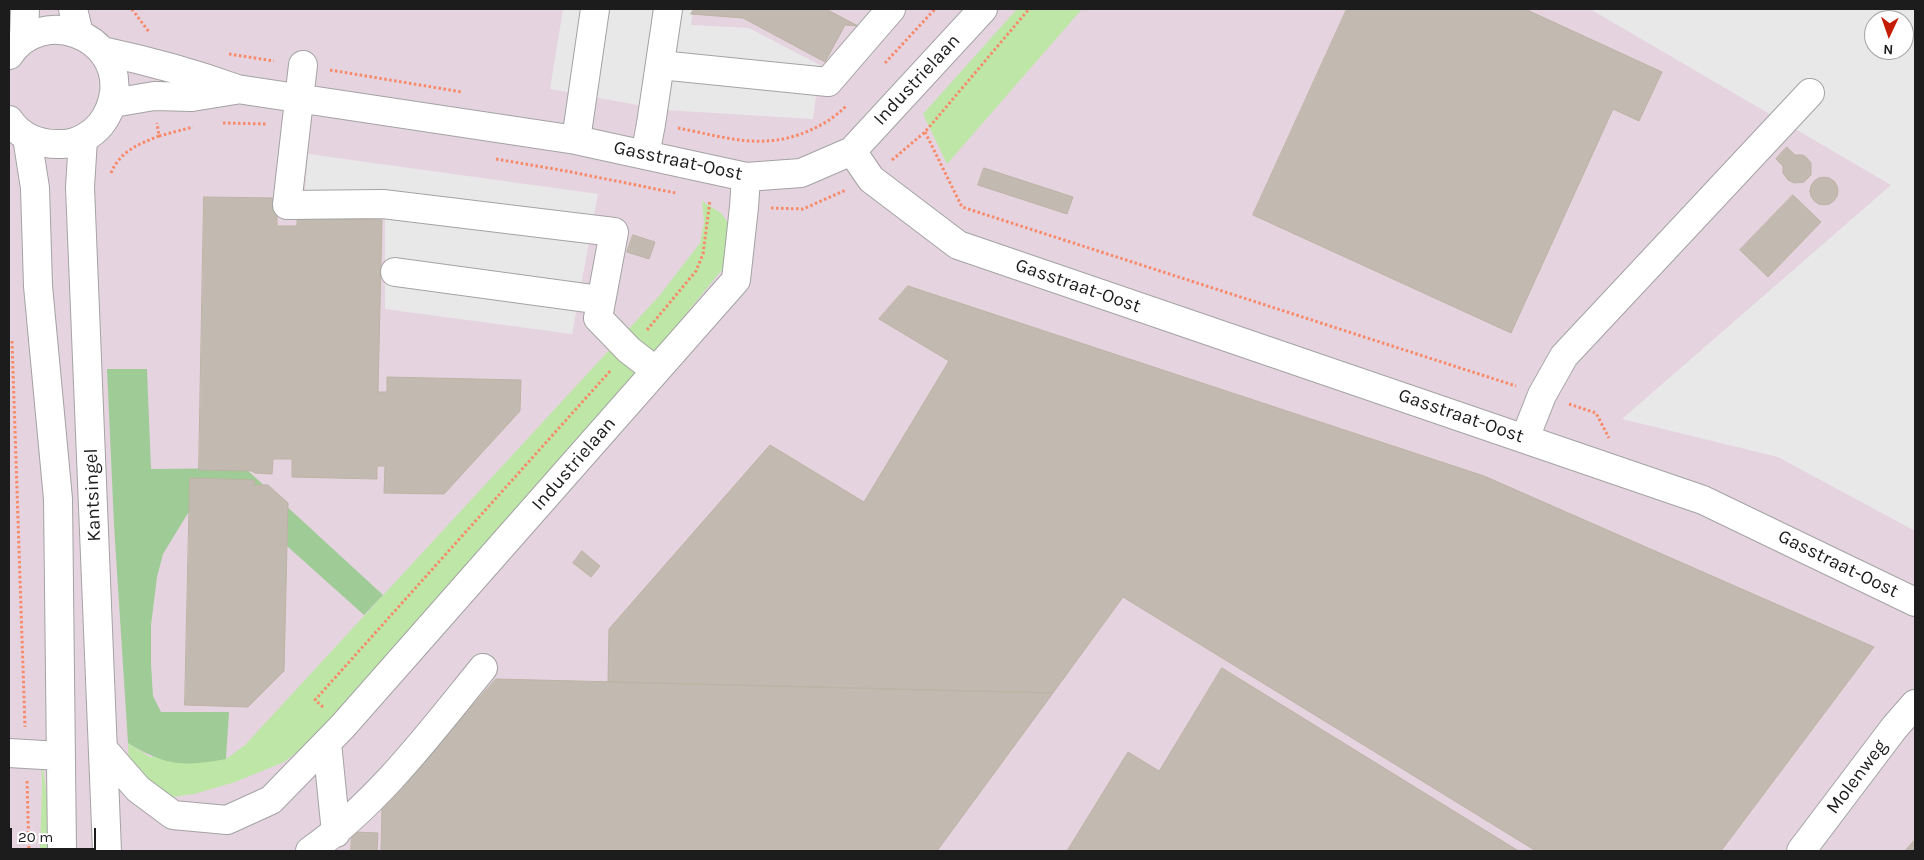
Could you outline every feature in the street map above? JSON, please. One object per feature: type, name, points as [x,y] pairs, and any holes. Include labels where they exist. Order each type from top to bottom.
[{"type":"street","points":[[17,46],[25,9]]},
{"type":"street","points":[[576,140],[595,9]]},
{"type":"street","points":[[645,155],[668,9]]},
{"type":"street","points":[[660,64],[828,82],[891,9]]},
{"type":"street","name":"Industrielaan","points":[[852,151],[983,9]]},
{"type":"street","points":[[17,46],[42,31],[61,29],[76,21],[102,51],[111,67],[115,85],[113,103],[106,118],[83,139],[65,144],[45,144],[18,129]]},
{"type":"street","name":"Gasstraat-Oost","points":[[102,51],[156,62],[237,89],[576,140],[746,177],[801,172],[852,151],[871,179],[958,245],[1629,473],[1723,508],[1915,602]]},
{"type":"street","points":[[303,66],[287,204],[383,204],[614,232],[598,318],[629,350],[656,372]]},
{"type":"street","name":"Gasstraat-Oost","points":[[113,103],[154,96],[192,96],[237,89]]},
{"type":"street","points":[[1525,438],[1542,395],[1564,356],[1810,93]]},
{"type":"street","name":"Kantsingel","points":[[18,129],[35,188],[38,286],[58,499],[62,851]]},
{"type":"street","name":"Kantsingel","points":[[83,139],[80,187],[107,851]]},
{"type":"street","name":"Industrielaan","points":[[104,750],[138,790],[173,815],[227,820],[270,800],[335,735],[736,280],[746,177]]},
{"type":"street","points":[[395,272],[601,300]]},
{"type":"street","points":[[310,851],[336,833],[403,766],[483,668]]},
{"type":"street","name":"Molenweg","points":[[1801,851],[1894,728],[1915,704]]},
{"type":"street","points":[[335,735],[336,833]]},
{"type":"street","points":[[17,753],[60,756]]},
{"type":"path","points":[[221,123],[296,126]]},
{"type":"path","points":[[159,136],[194,127]]},
{"type":"path","points":[[925,132],[962,207],[1596,413],[1629,473]]},
{"type":"path","name":"Gasstraat-Oost","points":[[489,158],[681,194]]},
{"type":"path","name":"Gasstraat-Oost","points":[[710,200],[744,207]]},
{"type":"path","name":"Industrielaan","points":[[335,735],[315,700],[629,350],[696,271],[703,254],[710,200]]},
{"type":"path","points":[[12,337],[17,753],[29,851]]},
{"type":"shaded area","points":[[9,9],[1915,9],[1915,851],[9,851]]},
{"type":"shaded area","points":[[563,9],[693,9],[691,25],[749,28],[820,65],[813,119],[665,110],[550,89]]},
{"type":"shaded area","points":[[1590,9],[1915,9],[1915,531],[1778,457],[1622,419],[1891,185]]},
{"type":"shaded area","points":[[308,154],[598,194],[572,334],[385,309],[385,214],[303,214]]},
{"type":"green space","points":[[1017,9],[1082,9],[947,164],[923,114]]},
{"type":"green space","points":[[702,201],[721,213],[731,227],[725,266],[611,406],[338,720],[284,762],[235,782],[194,794],[160,799],[130,782],[128,743],[150,757],[226,759],[245,745],[660,295],[700,243],[704,223]]},
{"type":"green space","points":[[107,369],[147,369],[151,469],[245,468],[383,595],[364,615],[249,512],[188,513],[163,554],[157,577],[151,625],[153,696],[161,712],[229,712],[226,759],[186,764],[175,763],[141,751],[128,743],[114,525]]},
{"type":"green space","points":[[41,752],[54,851],[40,851]]},
{"type":"building","points":[[694,9],[826,9],[858,26],[845,25],[825,62],[743,18],[691,14]]},
{"type":"building","points":[[1347,9],[1525,9],[1662,72],[1639,121],[1613,109],[1511,333],[1253,215]]},
{"type":"building","points":[[1787,147],[1795,155],[1803,155],[1811,163],[1811,175],[1804,182],[1794,183],[1788,180],[1783,173],[1783,166],[1776,159]]},
{"type":"building","points":[[984,168],[1073,197],[1067,214],[978,185]]},
{"type":"building","points":[[1824,177],[1834,181],[1838,191],[1834,201],[1824,205],[1814,201],[1810,191],[1814,181]]},
{"type":"building","points":[[1793,195],[1821,222],[1768,277],[1740,250]]},
{"type":"building","points":[[204,197],[277,198],[277,226],[297,226],[297,218],[382,220],[378,392],[387,392],[387,377],[521,380],[520,411],[444,494],[384,493],[385,466],[377,466],[377,479],[292,477],[292,459],[273,459],[272,474],[255,473],[252,471],[199,470]]},
{"type":"building","points":[[633,235],[655,242],[649,259],[627,252]]},
{"type":"building","points":[[908,286],[1484,476],[1874,647],[1721,851],[1536,851],[1123,597],[1053,693],[608,682],[609,629],[770,445],[864,502],[949,361],[879,319]]},
{"type":"building","points":[[190,478],[255,480],[254,485],[268,485],[288,503],[284,671],[248,707],[185,705]]},
{"type":"building","points":[[582,551],[600,566],[591,577],[573,563]]},
{"type":"building","points":[[1222,668],[1519,851],[1067,851],[1128,752],[1159,771]]},
{"type":"building","points":[[496,679],[1053,693],[937,851],[381,851],[382,809]]},
{"type":"building","points":[[352,832],[378,833],[377,851],[351,851]]},
{"type":"building","points":[[1915,840],[1915,851],[1905,851]]}]
